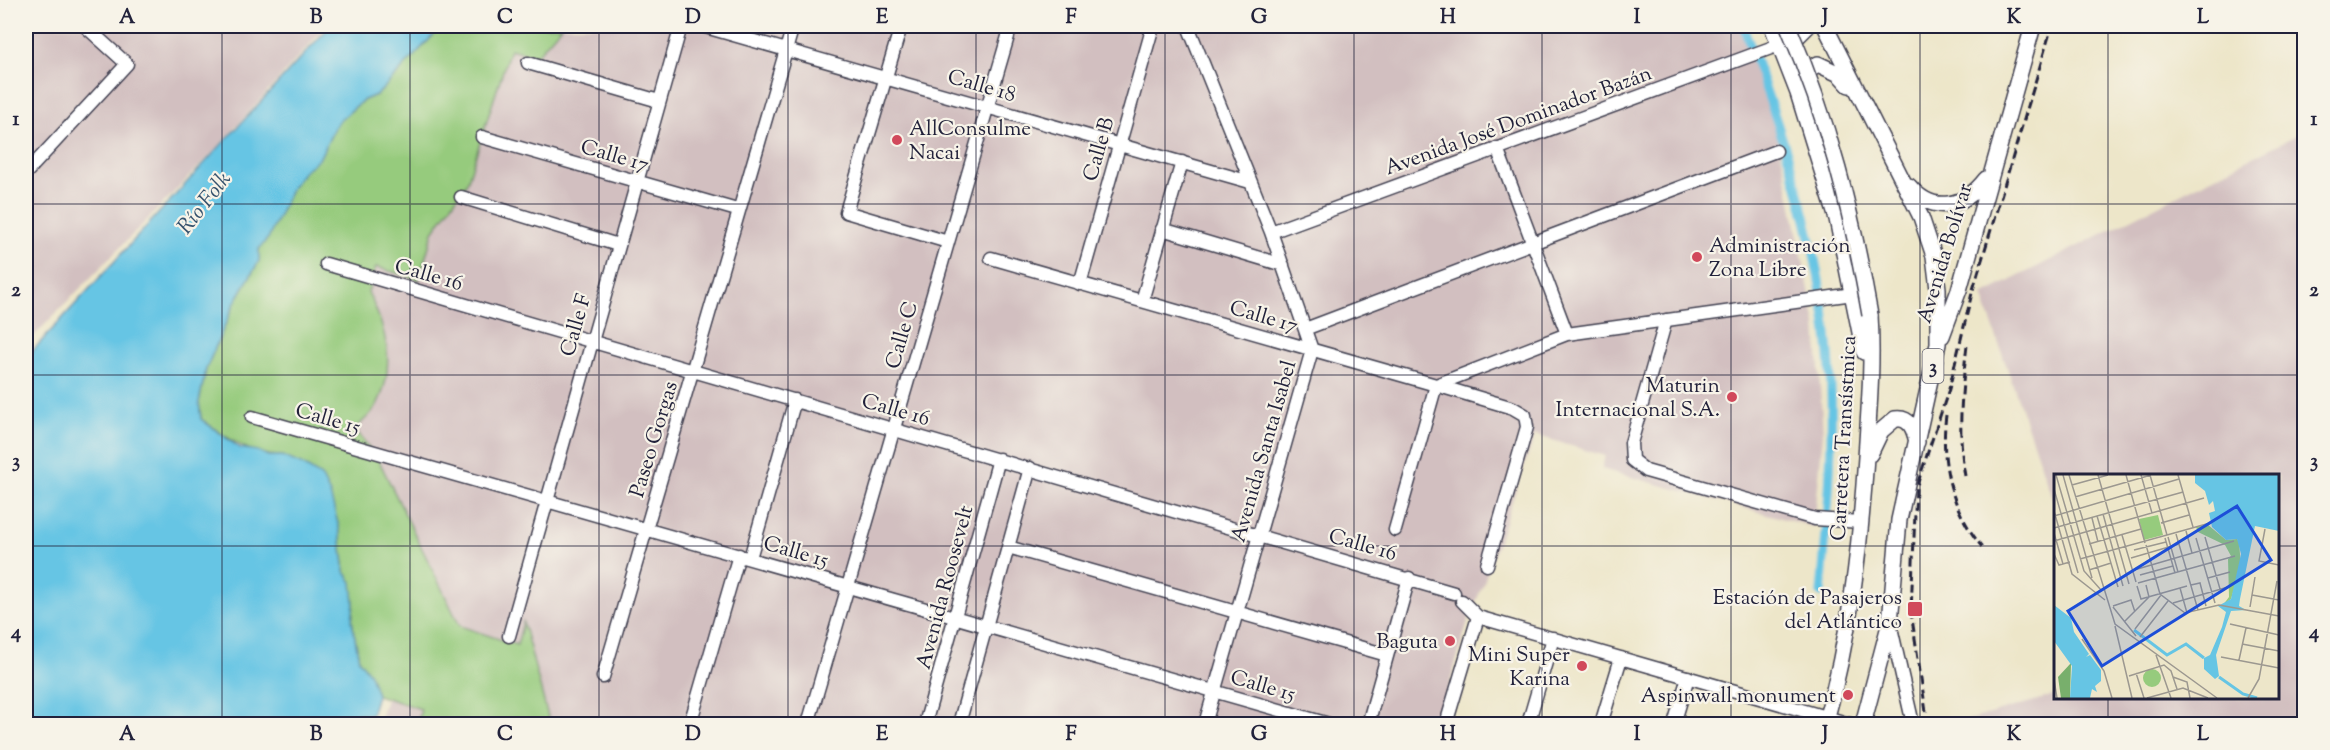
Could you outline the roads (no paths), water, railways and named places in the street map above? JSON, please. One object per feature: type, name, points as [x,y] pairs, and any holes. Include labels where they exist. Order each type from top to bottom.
[{"type":"main road","points":[[1772,26],[1798,93],[1837,219],[1846,295],[1871,387]]},
{"type":"main road","name":"Carretera Transístmica","points":[[1788,26],[1815,93],[1833,148],[1855,229],[1870,315],[1871,387],[1866,466],[1853,522],[1851,612],[1844,653],[1826,721]]},
{"type":"main road","points":[[1779,45],[1794,40],[1808,26]]},
{"type":"main road","name":"3","points":[[1825,26],[1904,180],[1934,256],[1940,323],[1938,344],[1899,520],[1890,622],[1863,724]]},
{"type":"main road","name":"Avenida Bolívar","points":[[1938,344],[1959,290],[2033,26]]},
{"type":"main road","points":[[1798,93],[1806,71],[1818,64],[1839,74],[1859,96]]},
{"type":"main road","name":"Avenida Bolívar","points":[[1904,180],[1915,193],[1941,205],[1968,198],[1990,174]]},
{"type":"main road","points":[[1866,466],[1881,431],[1892,420],[1901,418],[1907,421],[1914,430],[1917,442]]},
{"type":"street","points":[[26,173],[127,64],[86,26]]},
{"type":"street","name":"Calle F","points":[[508,636],[618,245],[639,181],[681,26]]},
{"type":"street","name":"Calle 18","points":[[702,26],[1250,182]]},
{"type":"street","name":"Paseo Gorgas","points":[[603,677],[693,370],[737,210],[793,26]]},
{"type":"street","points":[[901,26],[846,212],[948,242]]},
{"type":"street","name":"Calle C","points":[[808,724],[1011,26]]},
{"type":"street","name":"Calle B","points":[[1080,284],[1153,26]]},
{"type":"street","name":"Avenida Santa Isabel","points":[[1188,26],[1271,232],[1312,350],[1205,724]]},
{"type":"street","name":"Avenida José Dominador Bazán","points":[[1271,232],[1779,45]]},
{"type":"street","points":[[528,63],[659,101]]},
{"type":"street","name":"Calle 17","points":[[483,137],[737,210]]},
{"type":"street","points":[[1497,148],[1567,334]]},
{"type":"street","points":[[1305,328],[1776,150]]},
{"type":"street","points":[[1142,301],[1182,162]]},
{"type":"street","points":[[461,198],[618,245]]},
{"type":"street","points":[[1162,229],[1283,265]]},
{"type":"street","name":"Calle 17","points":[[991,258],[1436,385],[1513,408],[1525,415],[1527,427],[1487,565]]},
{"type":"street","name":"Calle 16","points":[[326,264],[1409,578],[1458,597],[1478,617],[1688,677],[1826,721],[1850,724]]},
{"type":"street","points":[[1395,530],[1436,385],[1567,334],[1846,295]]},
{"type":"street","points":[[1666,320],[1631,443],[1632,460],[1646,471],[1815,519],[1853,522]]},
{"type":"street","points":[[690,724],[795,400]]},
{"type":"street","name":"Calle 15","points":[[252,417],[1329,724]]},
{"type":"street","name":"Avenida Roosevelt","points":[[925,724],[999,459]]},
{"type":"street","points":[[959,724],[1029,468]]},
{"type":"street","points":[[1008,547],[1387,655]]},
{"type":"street","points":[[1368,724],[1409,578]]},
{"type":"street","points":[[1446,724],[1478,617]]},
{"type":"street","points":[[1890,622],[1913,724]]},
{"type":"street","points":[[1528,724],[1553,638]]},
{"type":"street","points":[[1601,724],[1621,658]]},
{"type":"street","points":[[1674,724],[1688,677]]},
{"type":"water","name":"Río Folk","points":[[330,26],[442,26],[378,94],[362,101],[337,123],[319,159],[305,170],[292,187],[269,237],[259,249],[259,261],[235,302],[206,369],[199,402],[201,419],[240,448],[258,451],[268,456],[282,456],[321,476],[330,494],[339,527],[345,572],[352,582],[354,603],[352,621],[359,660],[370,674],[377,695],[371,715],[356,714],[353,724],[26,724],[26,358]]},
{"type":"waterway","points":[[1743,26],[1789,158],[1802,203],[1822,295],[1831,388],[1831,439],[1821,593]]},
{"type":"railway","points":[[1926,712],[1911,612],[1916,488],[1949,389],[1972,293],[2052,26]]},
{"type":"railway","points":[[1965,476],[1961,426],[1967,345]]},
{"type":"railway","points":[[1946,415],[1945,451],[1950,485],[1962,517],[1982,547]]},
{"type":"place","name":"AllConsulme Nacai","points":[[897,140]]},
{"type":"place","name":"Administración Zona Libre","points":[[1697,257]]},
{"type":"place","name":"Maturin Internacional S.A.","points":[[1732,397]]},
{"type":"place","name":"Estación de Pasajeros del Atlántico","points":[[1915,609]]},
{"type":"place","name":"Baguta","points":[[1450,641]]},
{"type":"place","name":"Mini Super Karina","points":[[1582,666]]},
{"type":"place","name":"Aspinwall monument","points":[[1848,695]]}]
